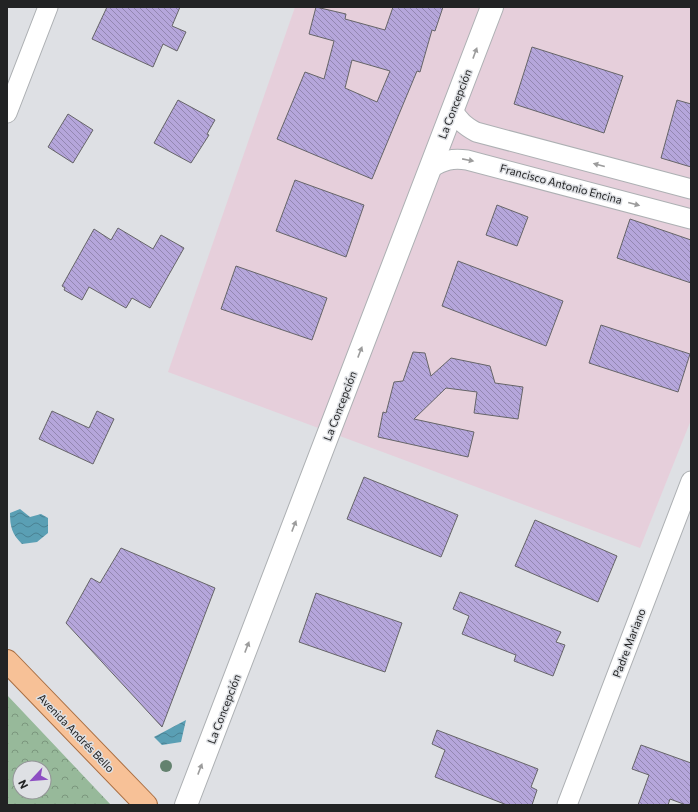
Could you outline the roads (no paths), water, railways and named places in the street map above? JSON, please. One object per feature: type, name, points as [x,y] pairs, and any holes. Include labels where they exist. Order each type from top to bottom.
[{"type":"main road","name":"Avenida Andrés Bello","points":[[7,661],[146,805]]},
{"type":"street","points":[[7,113],[48,7]]},
{"type":"street","name":"La Concepción","points":[[186,805],[492,7]]},
{"type":"street","points":[[453,110],[458,119],[465,126],[476,132],[691,189]]},
{"type":"street","points":[[499,168],[493,164],[489,158],[489,150],[492,144],[498,141],[506,140]]},
{"type":"street","name":"Francisco Antonio Encina","points":[[431,168],[444,160],[455,158],[499,168],[691,219]]},
{"type":"street","name":"Padre Mariano","points":[[566,805],[691,481]]},
{"type":"water","points":[[20,509],[30,517],[41,514],[48,518],[48,533],[37,542],[22,544],[16,537],[10,522],[10,513]]},
{"type":"water","points":[[186,720],[181,742],[162,745],[154,737]]}]
